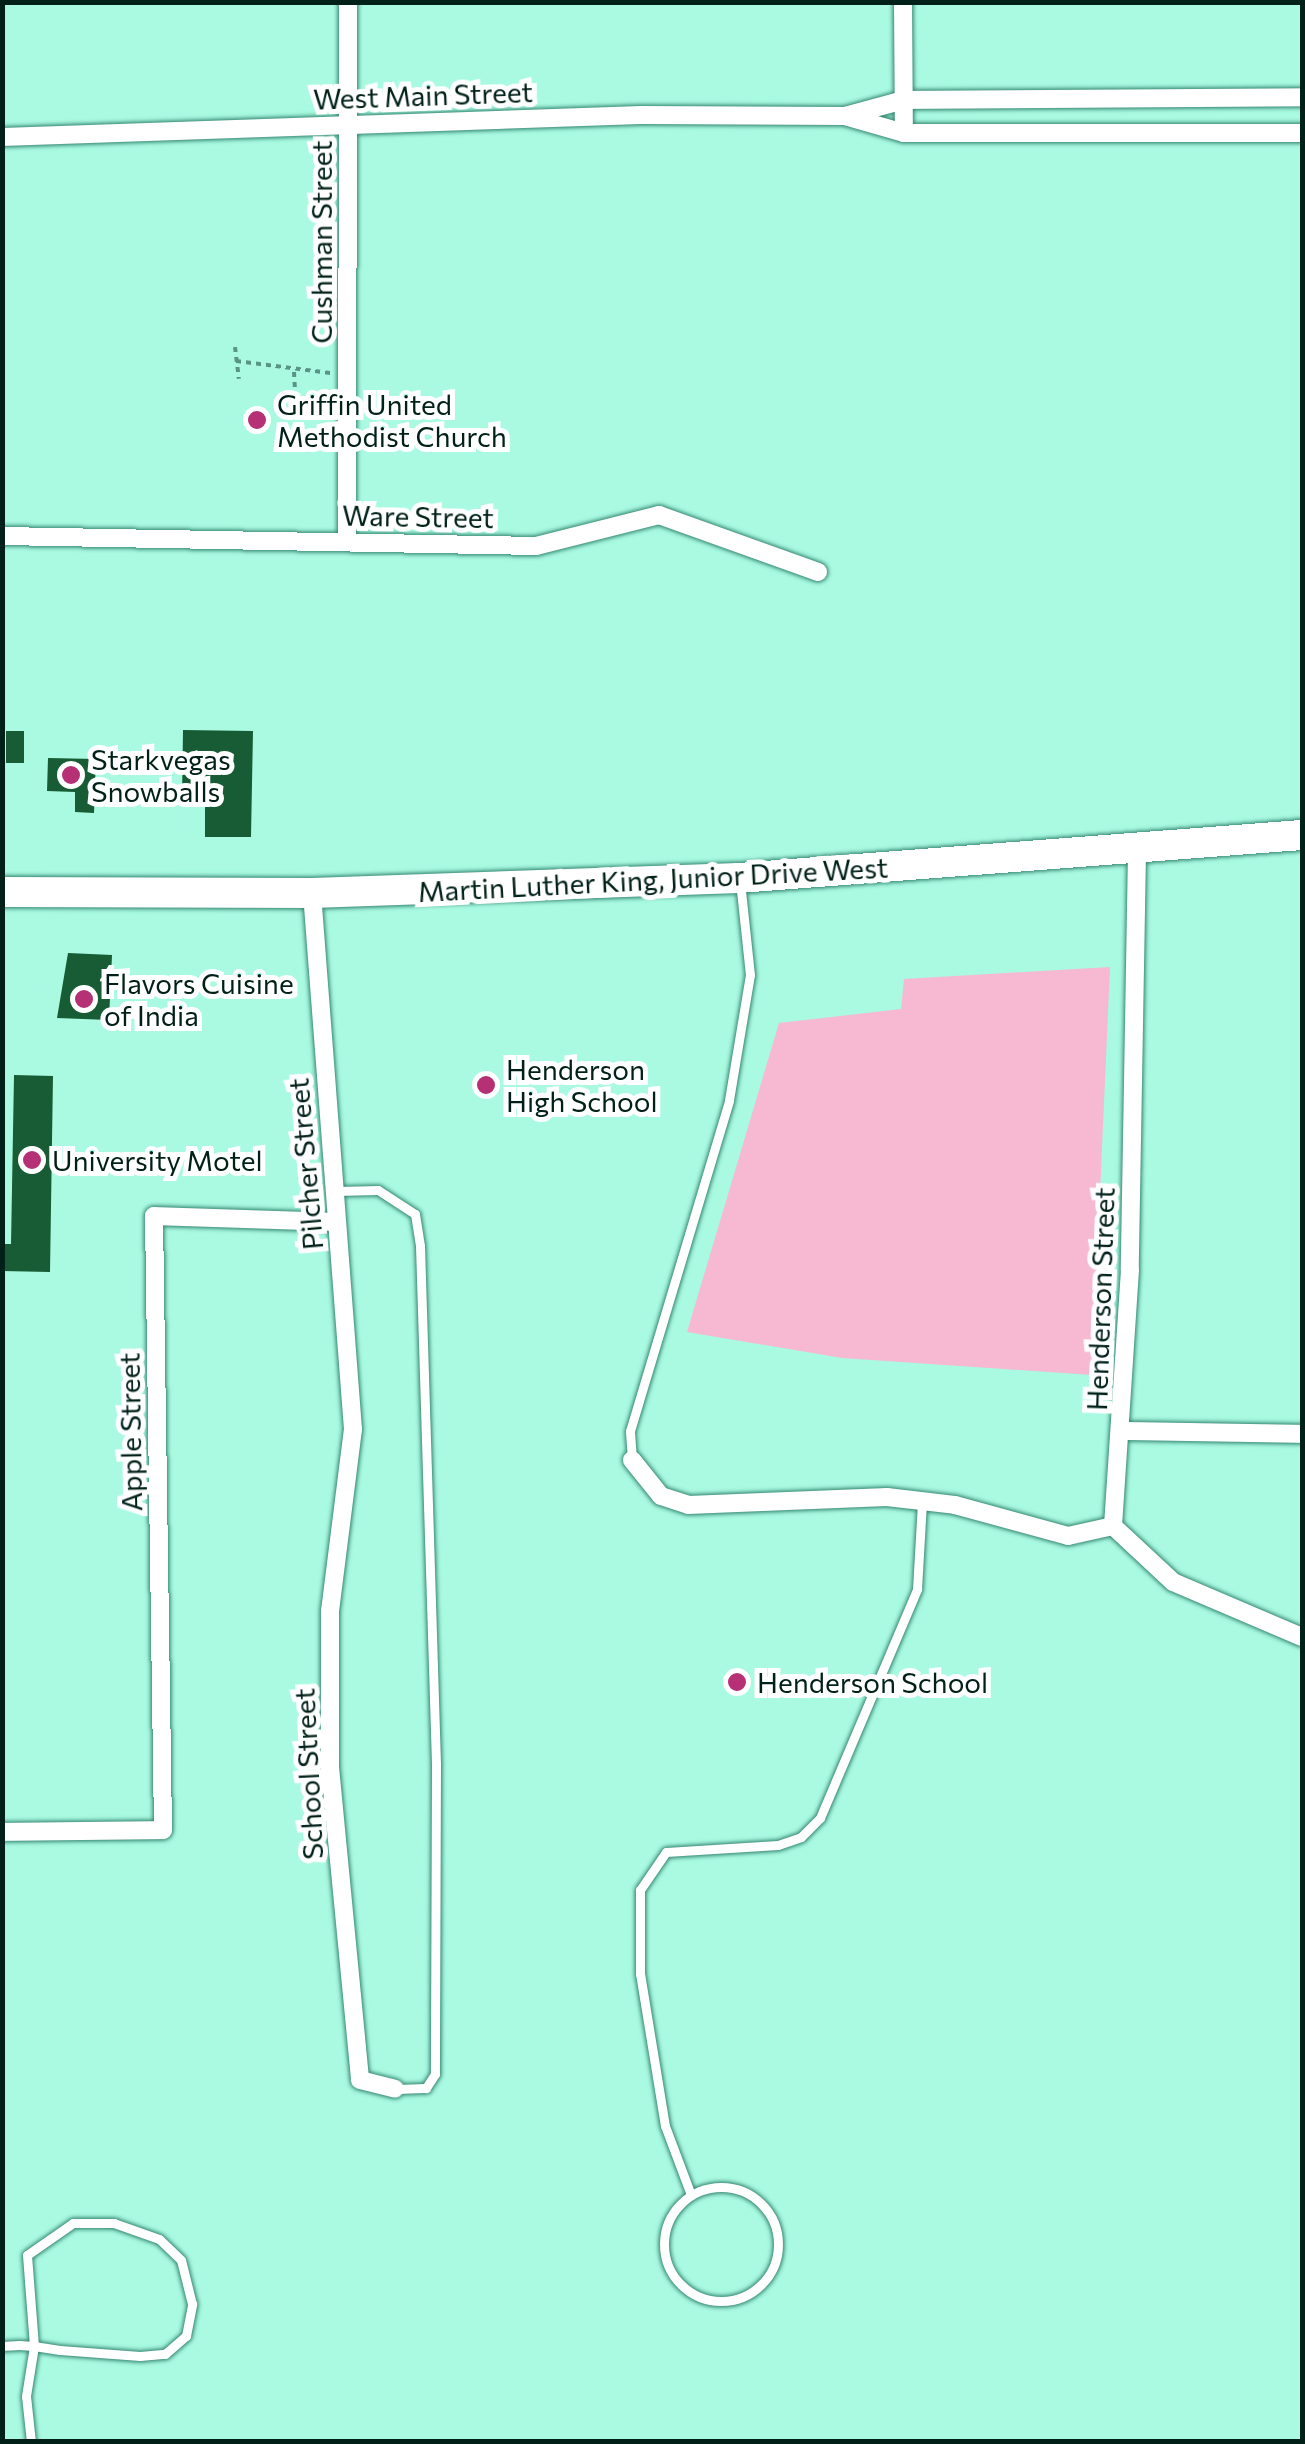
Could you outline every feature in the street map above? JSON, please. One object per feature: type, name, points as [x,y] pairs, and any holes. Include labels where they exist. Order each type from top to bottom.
[{"type":"main road","name":"Martin Luther King, Junior Drive West","points":[[2,892],[312,893],[740,878],[1137,852],[1302,835]]},
{"type":"street","name":"Cushman Street","points":[[346,542],[348,2]]},
{"type":"street","points":[[903,2],[904,133]]},
{"type":"street","name":"West Main Street","points":[[2,137],[641,115],[846,116],[904,100],[1302,97]]},
{"type":"street","name":"West Main Street","points":[[846,116],[904,133],[1302,133]]},
{"type":"street","name":"Ware Street","points":[[2,536],[536,546],[659,515],[818,572]]},
{"type":"street","name":"Henderson Street","points":[[1113,1526],[1122,1431],[1137,852]]},
{"type":"street","name":"Pilcher Street","points":[[312,893],[352,1429]]},
{"type":"street","name":"Apple Street","points":[[2,1832],[164,1830],[154,1216],[336,1222]]},
{"type":"street","name":"School Street","points":[[352,1429],[330,1611],[330,1766],[360,2080],[395,2089]]},
{"type":"street","points":[[1122,1431],[1302,1434]]},
{"type":"street","points":[[632,1460],[661,1496],[688,1504],[922,1501],[1068,1536],[1113,1526],[1173,1582],[1302,1636]]},
{"type":"lane","points":[[632,1460],[630,1431],[729,1100],[750,975],[740,878]]},
{"type":"lane","points":[[333,1192],[378,1190],[415,1214],[420,1246],[436,1765],[435,2074],[426,2088],[395,2089]]},
{"type":"lane","points":[[691,2195],[665,2126],[646,2012],[640,1890],[666,1852],[778,1846],[801,1837],[820,1818],[918,1589],[922,1501]]},
{"type":"lane","points":[[717,2186],[742,2190],[761,2202],[776,2224],[774,2269],[752,2292],[728,2301],[702,2298],[673,2275],[665,2235],[676,2209],[691,2195],[717,2186]]},
{"type":"lane","points":[[2,2346],[34,2346],[164,2354],[186,2336],[192,2304],[180,2260],[160,2239],[114,2223],[73,2223],[27,2255],[34,2346],[26,2396],[31,2442]]},
{"type":"path","points":[[234,347],[239,379]]},
{"type":"path","points":[[236,361],[294,372],[348,374]]},
{"type":"path","points":[[294,372],[295,390]]},
{"type":"shaded area","points":[[1110,967],[1092,1375],[842,1358],[687,1332],[779,1023],[901,1009],[904,979]]},
{"type":"building","points":[[183,730],[253,731],[251,837],[205,837],[205,799],[182,799]]},
{"type":"building","points":[[6,731],[24,731],[24,763],[6,763]]},
{"type":"building","name":"Starkvegas Snowballs","points":[[48,758],[96,759],[94,813],[75,812],[75,792],[47,791]]},
{"type":"building","name":"Flavors Cuisine of India","points":[[68,953],[112,955],[109,1020],[57,1018]]},
{"type":"building","name":"University Motel","points":[[14,1075],[53,1076],[50,1272],[2,1271],[2,1244],[11,1244]]},
{"type":"place","name":"Griffin United Methodist Church","points":[[257,420]]},
{"type":"place","name":"Starkvegas Snowballs","points":[[71,775]]},
{"type":"place","name":"Flavors Cuisine of India","points":[[84,999]]},
{"type":"place","name":"Henderson High School","points":[[486,1085]]},
{"type":"place","name":"University Motel","points":[[32,1160]]},
{"type":"place","name":"Henderson School","points":[[737,1682]]}]
